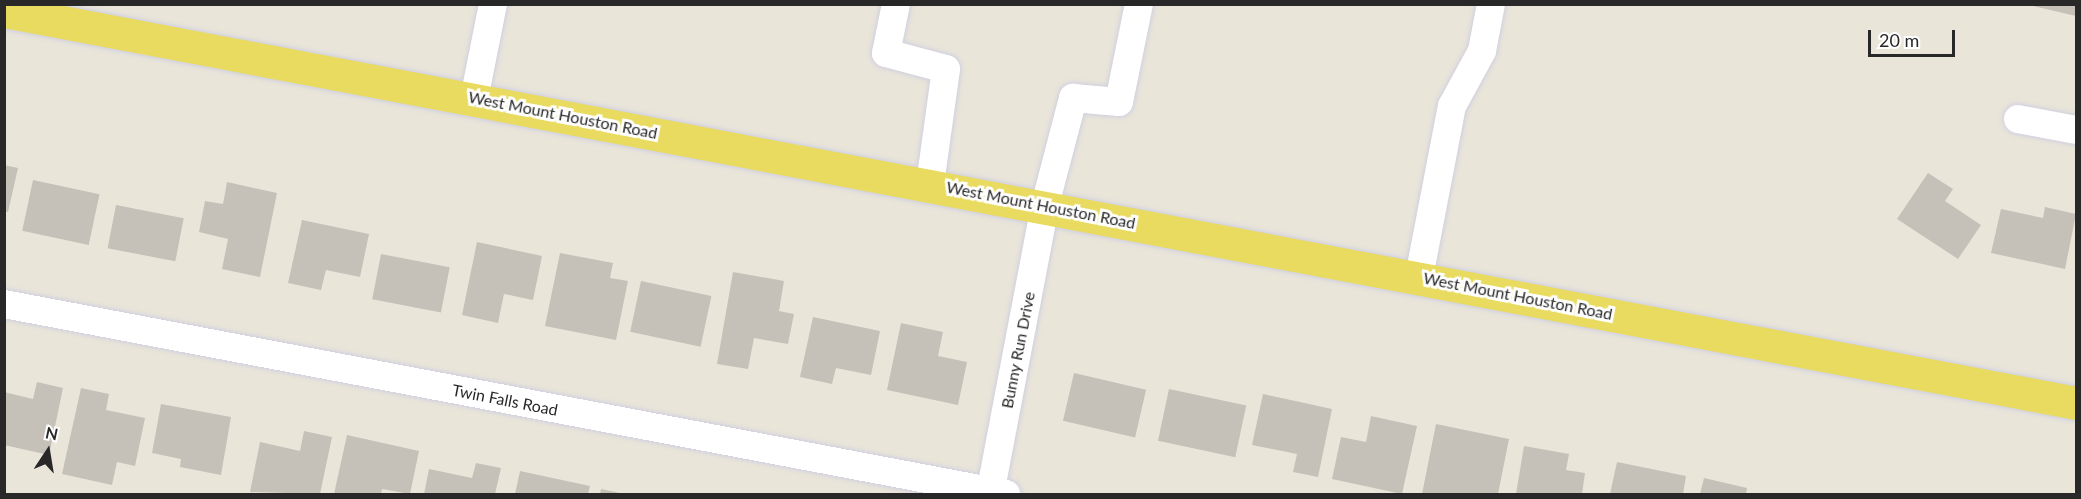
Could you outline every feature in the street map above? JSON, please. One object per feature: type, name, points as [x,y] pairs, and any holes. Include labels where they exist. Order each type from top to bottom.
[{"type":"main road","name":"West Mount Houston Road","points":[[4,11],[1045,205],[2076,403]]},
{"type":"street","points":[[474,99],[493,4]]},
{"type":"street","points":[[896,4],[886,53],[946,69],[930,184]]},
{"type":"street","name":"Bunny Run Drive","points":[[996,494],[1045,205],[1073,98],[1119,102],[1139,4]]},
{"type":"street","points":[[1419,277],[1452,106],[1482,51],[1491,4]]},
{"type":"street","points":[[2018,119],[2076,130]]},
{"type":"street","name":"Twin Falls Road","points":[[4,304],[996,494]]},
{"type":"building","points":[[2034,4],[2076,4],[2076,16],[2033,6]]},
{"type":"building","points":[[4,165],[18,168],[8,212],[4,211]]},
{"type":"building","points":[[1928,173],[1953,189],[1945,201],[1981,225],[1958,259],[1897,219]]},
{"type":"building","points":[[33,180],[100,194],[89,245],[22,231]]},
{"type":"building","points":[[227,182],[277,193],[260,277],[222,269],[228,239],[199,232],[205,201],[223,204]]},
{"type":"building","points":[[116,205],[184,218],[175,261],[108,248]]},
{"type":"building","points":[[2045,207],[2076,214],[2065,269],[1991,253],[2001,209],[2043,218]]},
{"type":"building","points":[[302,220],[369,234],[360,277],[326,270],[321,290],[288,283]]},
{"type":"building","points":[[477,242],[542,256],[533,300],[504,294],[498,323],[462,315]]},
{"type":"building","points":[[560,253],[613,263],[610,278],[628,281],[616,340],[545,326]]},
{"type":"building","points":[[381,254],[450,267],[441,313],[372,299]]},
{"type":"building","points":[[733,272],[784,281],[779,311],[794,314],[788,344],[754,338],[748,369],[717,364]]},
{"type":"building","points":[[641,281],[711,296],[701,347],[630,332]]},
{"type":"building","points":[[813,317],[880,331],[871,375],[836,368],[832,384],[800,377]]},
{"type":"building","points":[[901,323],[943,332],[938,356],[967,362],[958,405],[887,390]]},
{"type":"building","points":[[1074,373],[1146,390],[1135,437],[1063,421]]},
{"type":"building","points":[[37,382],[63,388],[49,455],[4,445],[4,392],[33,399]]},
{"type":"building","points":[[81,388],[109,394],[106,410],[145,418],[135,466],[117,462],[112,485],[62,474]]},
{"type":"building","points":[[1169,389],[1246,405],[1235,457],[1158,441]]},
{"type":"building","points":[[1263,394],[1332,409],[1318,477],[1293,472],[1297,454],[1252,445]]},
{"type":"building","points":[[161,404],[231,417],[221,475],[180,467],[181,459],[152,453]]},
{"type":"building","points":[[1371,416],[1417,426],[1402,494],[1332,479],[1341,437],[1366,442]]},
{"type":"building","points":[[1436,424],[1509,439],[1498,494],[1422,494]]},
{"type":"building","points":[[304,431],[332,437],[320,494],[250,492],[260,442],[300,451]]},
{"type":"building","points":[[347,435],[419,451],[410,494],[382,489],[381,494],[334,494]]},
{"type":"building","points":[[1524,446],[1569,454],[1566,470],[1585,473],[1582,494],[1516,494]]},
{"type":"building","points":[[1617,462],[1686,476],[1683,494],[1610,494]]},
{"type":"building","points":[[476,463],[501,468],[495,494],[424,494],[429,469],[472,478]]},
{"type":"building","points":[[520,471],[590,486],[588,494],[515,494]]},
{"type":"building","points":[[1704,478],[1747,488],[1746,494],[1700,494]]},
{"type":"building","points":[[601,489],[620,493],[620,494],[600,494]]}]
